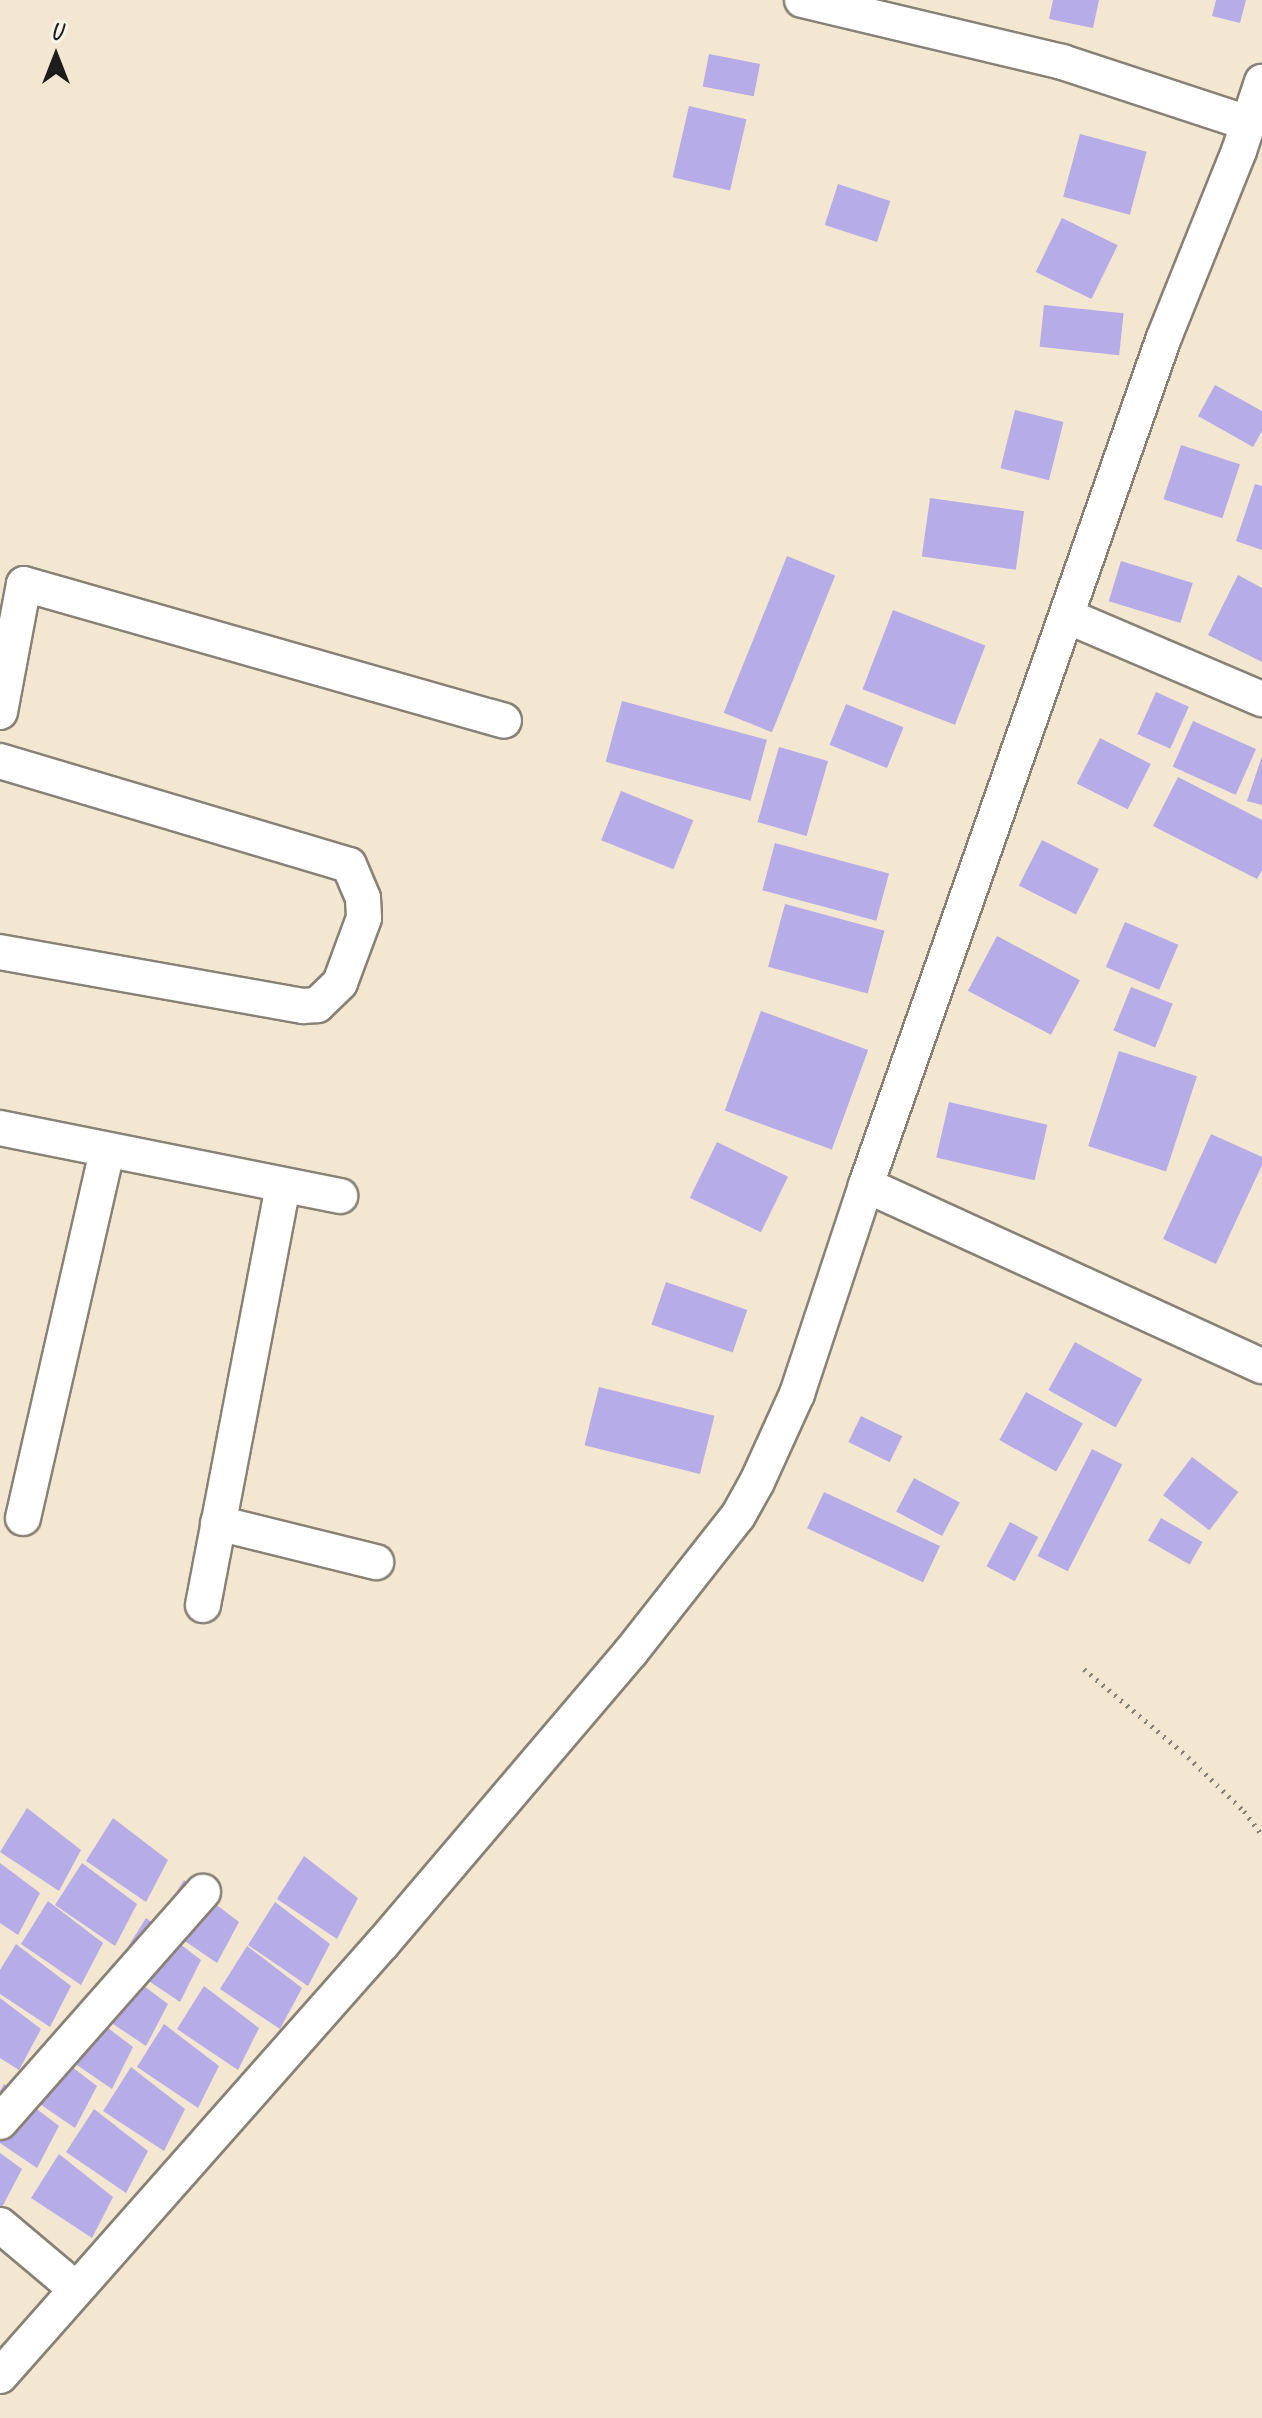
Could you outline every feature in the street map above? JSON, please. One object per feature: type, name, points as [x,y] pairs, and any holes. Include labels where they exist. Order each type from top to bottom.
[{"type":"street","points":[[802,0],[1062,62],[1250,145]]},
{"type":"street","points":[[0,2376],[383,1943],[630,1653],[738,1516],[775,1448],[797,1394],[866,1185],[1163,340],[1250,145],[1262,82]]},
{"type":"street","points":[[0,712],[12,581],[504,721]]},
{"type":"street","points":[[1067,616],[1262,699]]},
{"type":"street","points":[[0,761],[349,865],[363,898],[364,918],[340,983],[317,1005],[303,1006],[0,952]]},
{"type":"street","points":[[0,1128],[107,1152],[340,1196]]},
{"type":"street","points":[[23,1518],[107,1152]]},
{"type":"street","points":[[866,1185],[1262,1366]]},
{"type":"street","points":[[203,1605],[283,1186]]},
{"type":"street","points":[[218,1523],[376,1562]]},
{"type":"street","points":[[0,2122],[203,1892]]},
{"type":"street","points":[[0,2225],[76,2289]]},
{"type":"path","points":[[1084,1669],[1188,1757],[1244,1811],[1262,1835]]},
{"type":"building","points":[[1053,0],[1099,0],[1093,28],[1049,19]]},
{"type":"building","points":[[1216,0],[1246,0],[1240,23],[1212,16]]},
{"type":"building","points":[[709,54],[760,64],[754,96],[703,86]]},
{"type":"building","points":[[689,106],[746,119],[730,190],[673,177]]},
{"type":"building","points":[[1080,134],[1147,152],[1130,215],[1063,197]]},
{"type":"building","points":[[838,184],[890,201],[877,242],[825,225]]},
{"type":"building","points":[[1062,218],[1118,245],[1091,299],[1036,272]]},
{"type":"building","points":[[1044,305],[1124,313],[1119,355],[1040,347]]},
{"type":"building","points":[[1215,385],[1262,411],[1262,431],[1253,447],[1198,416]]},
{"type":"building","points":[[1015,410],[1064,422],[1049,480],[1000,468]]},
{"type":"building","points":[[1181,445],[1240,464],[1222,518],[1163,499]]},
{"type":"building","points":[[1255,484],[1262,486],[1262,550],[1236,541]]},
{"type":"building","points":[[930,498],[1024,511],[1016,570],[922,556]]},
{"type":"building","points":[[787,556],[835,575],[772,732],[724,713]]},
{"type":"building","points":[[1121,561],[1193,583],[1180,623],[1109,601]]},
{"type":"building","points":[[1238,575],[1262,588],[1262,662],[1208,635]]},
{"type":"building","points":[[893,610],[985,645],[955,725],[863,689]]},
{"type":"building","points":[[1156,692],[1189,707],[1170,749],[1137,734]]},
{"type":"building","points":[[622,701],[767,740],[751,801],[606,762]]},
{"type":"building","points":[[846,704],[903,727],[887,768],[830,745]]},
{"type":"building","points":[[1193,721],[1256,749],[1236,795],[1173,767]]},
{"type":"building","points":[[1100,738],[1151,764],[1128,809],[1077,783]]},
{"type":"building","points":[[779,747],[828,761],[807,836],[758,822]]},
{"type":"building","points":[[1262,756],[1262,805],[1247,801]]},
{"type":"building","points":[[1178,777],[1262,820],[1262,870],[1257,879],[1153,826]]},
{"type":"building","points":[[621,791],[693,820],[673,869],[601,840]]},
{"type":"building","points":[[1042,840],[1099,869],[1076,914],[1019,885]]},
{"type":"building","points":[[775,843],[889,874],[876,921],[762,890]]},
{"type":"building","points":[[785,904],[884,931],[868,993],[768,967]]},
{"type":"building","points":[[1125,922],[1178,945],[1159,990],[1106,967]]},
{"type":"building","points":[[997,936],[1080,980],[1051,1035],[968,991]]},
{"type":"building","points":[[1131,987],[1173,1004],[1155,1047],[1113,1031]]},
{"type":"building","points":[[761,1011],[868,1050],[832,1150],[725,1111]]},
{"type":"building","points":[[1119,1051],[1197,1076],[1166,1171],[1088,1146]]},
{"type":"building","points":[[949,1102],[1047,1125],[1035,1180],[936,1158]]},
{"type":"building","points":[[1211,1134],[1262,1157],[1262,1165],[1216,1264],[1163,1239]]},
{"type":"building","points":[[717,1142],[788,1177],[761,1232],[690,1198]]},
{"type":"building","points":[[666,1282],[747,1310],[733,1353],[651,1325]]},
{"type":"building","points":[[1075,1342],[1142,1379],[1116,1427],[1048,1390]]},
{"type":"building","points":[[599,1387],[714,1416],[700,1474],[584,1445]]},
{"type":"building","points":[[1026,1392],[1083,1424],[1056,1472],[999,1440]]},
{"type":"building","points":[[861,1416],[902,1436],[890,1462],[848,1442]]},
{"type":"building","points":[[1092,1449],[1122,1464],[1068,1571],[1038,1556]]},
{"type":"building","points":[[1192,1457],[1238,1492],[1209,1530],[1163,1495]]},
{"type":"building","points":[[914,1478],[960,1502],[942,1536],[896,1512]]},
{"type":"building","points":[[824,1492],[940,1546],[923,1582],[807,1528]]},
{"type":"building","points":[[1161,1518],[1203,1542],[1190,1565],[1148,1541]]},
{"type":"building","points":[[1010,1522],[1038,1537],[1015,1581],[987,1566]]},
{"type":"building","points":[[27,1808],[81,1850],[59,1891],[0,1852]]},
{"type":"building","points":[[113,1818],[168,1860],[146,1902],[86,1861]]},
{"type":"building","points":[[304,1856],[358,1898],[337,1939],[277,1899]]},
{"type":"building","points":[[0,1863],[40,1893],[18,1935],[0,1923]]},
{"type":"building","points":[[82,1863],[137,1904],[115,1946],[55,1905]]},
{"type":"building","points":[[184,1880],[239,1922],[217,1963],[157,1922]]},
{"type":"building","points":[[48,1901],[103,1943],[81,1985],[21,1944]]},
{"type":"building","points":[[275,1902],[330,1944],[308,1986],[248,1945]]},
{"type":"building","points":[[146,1918],[201,1960],[180,2002],[119,1961]]},
{"type":"building","points":[[16,1944],[71,1986],[50,2027],[0,1994],[0,1970]]},
{"type":"building","points":[[247,1946],[302,1988],[280,2029],[220,1989]]},
{"type":"building","points":[[113,1963],[168,2004],[146,2046],[86,2006]]},
{"type":"building","points":[[204,1986],[259,2028],[238,2070],[177,2029]]},
{"type":"building","points":[[0,1998],[41,2029],[19,2070],[0,2058]]},
{"type":"building","points":[[79,2006],[133,2047],[112,2089],[52,2048]]},
{"type":"building","points":[[164,2024],[219,2066],[198,2108],[137,2067]]},
{"type":"building","points":[[42,2044],[97,2086],[75,2128],[15,2087]]},
{"type":"building","points":[[131,2067],[185,2109],[164,2151],[103,2111]]},
{"type":"building","points":[[4,2084],[59,2126],[37,2168],[0,2143],[0,2091]]},
{"type":"building","points":[[94,2109],[148,2151],[126,2193],[66,2152]]},
{"type":"building","points":[[0,2153],[22,2169],[0,2211]]},
{"type":"building","points":[[59,2154],[113,2197],[92,2238],[31,2198]]}]
